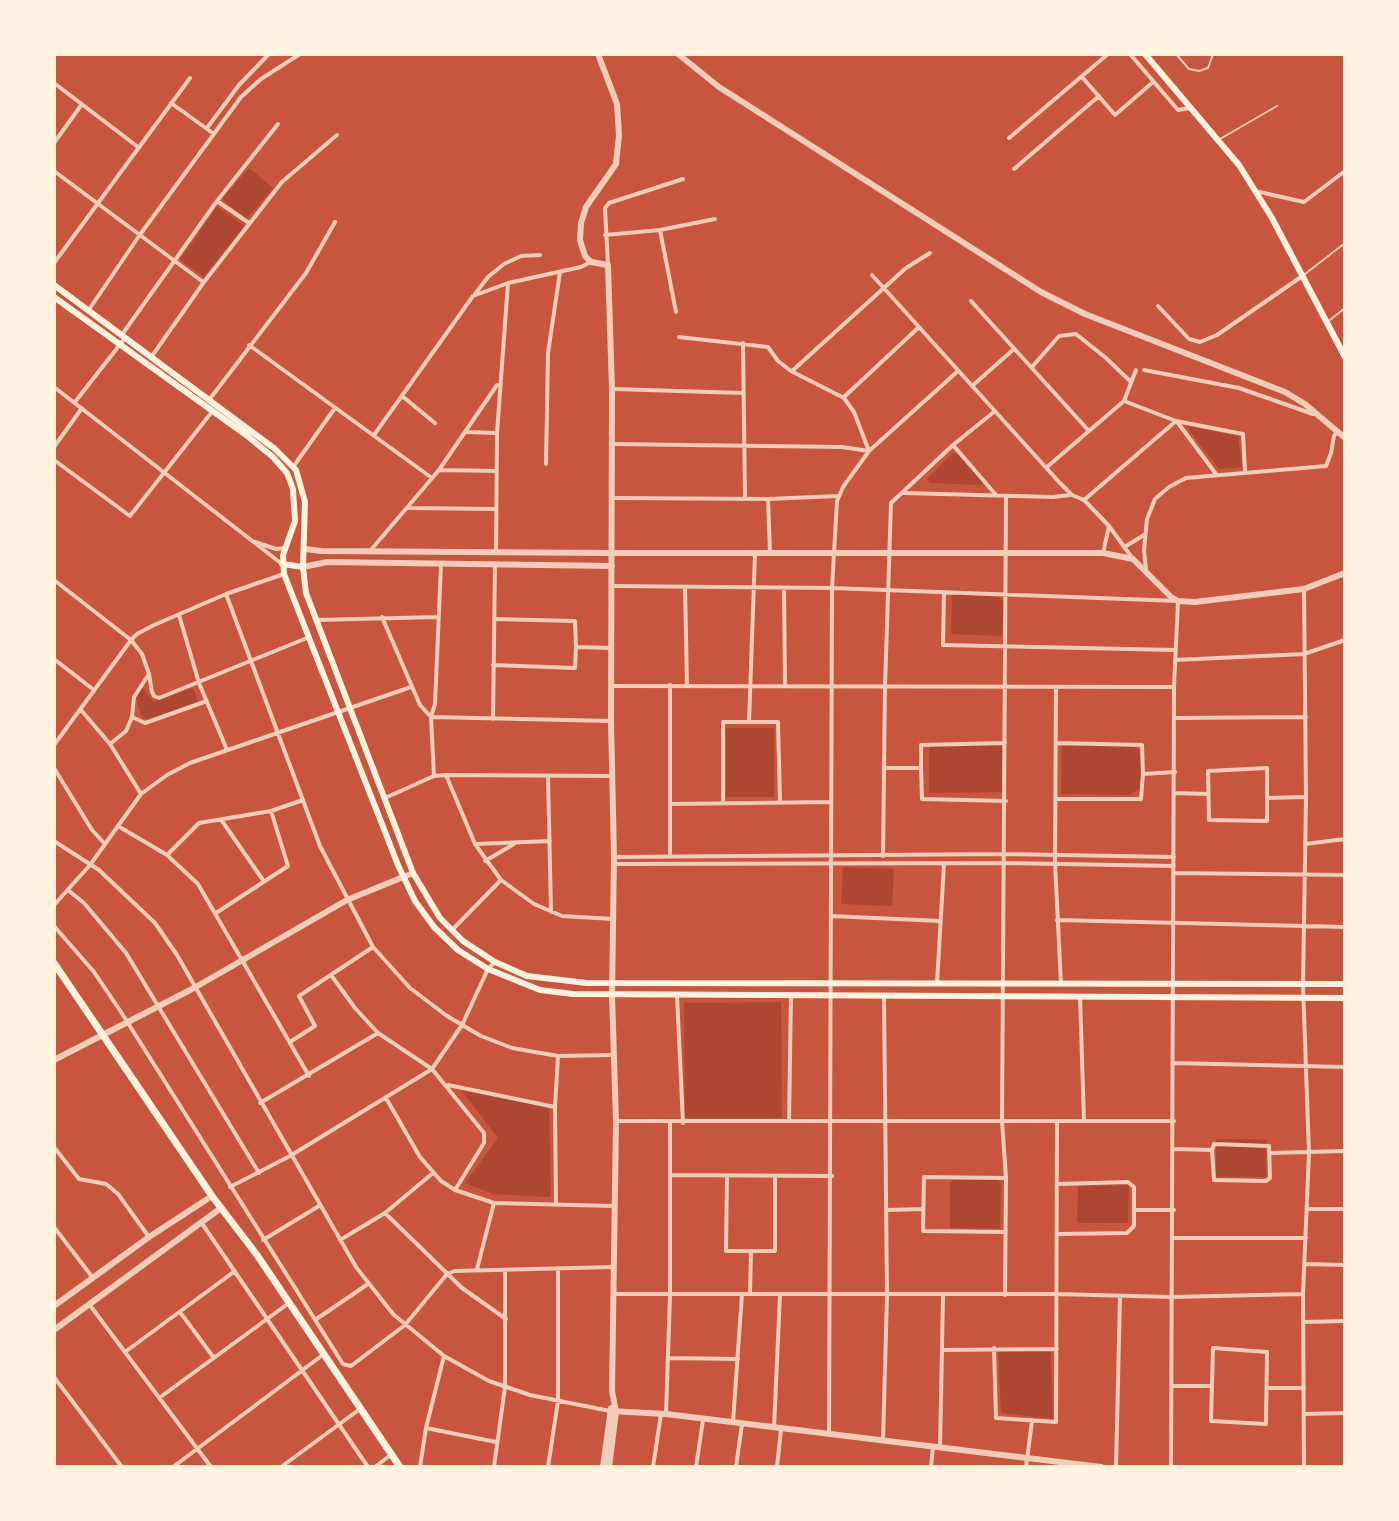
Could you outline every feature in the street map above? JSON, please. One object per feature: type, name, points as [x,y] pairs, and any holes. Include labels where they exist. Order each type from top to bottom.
[{"type":"main road","points":[[1145,54],[1239,165],[1272,218],[1345,357]]},
{"type":"main road","points":[[54,285],[284,457],[293,467],[305,502],[304,586],[413,873],[427,899],[452,930],[495,962],[527,976],[554,981],[612,983],[1345,984]]},
{"type":"main road","points":[[54,297],[273,457],[291,480],[295,521],[285,548],[284,574],[403,877],[434,927],[458,950],[488,969],[540,990],[612,995],[1345,998]]},
{"type":"main road","points":[[285,548],[296,544],[305,549]]},
{"type":"main road","points":[[282,564],[303,567]]},
{"type":"main road","points":[[54,963],[400,1467]]},
{"type":"street","points":[[207,128],[239,85],[269,54]]},
{"type":"street","points":[[88,311],[139,236],[250,89],[300,54]]},
{"type":"street","points":[[591,262],[585,256],[580,240],[581,223],[592,196],[616,164],[619,135],[617,104],[598,54]]},
{"type":"street","points":[[678,54],[719,87],[1041,292],[1085,314],[1262,381],[1320,415],[1345,438]]},
{"type":"street","points":[[1009,138],[1108,54]]},
{"type":"street","points":[[1130,54],[1178,110],[1193,108]]},
{"type":"street","points":[[1082,77],[1115,115],[1153,82]]},
{"type":"street","points":[[54,263],[190,78]]},
{"type":"street","points":[[54,83],[138,147]]},
{"type":"street","points":[[1014,169],[1099,96]]},
{"type":"street","points":[[171,103],[214,134]]},
{"type":"street","points":[[54,143],[82,104]]},
{"type":"street","points":[[75,402],[119,346],[217,201],[278,124]]},
{"type":"street","points":[[151,357],[204,282],[282,182],[337,135]]},
{"type":"street","points":[[54,171],[204,282]]},
{"type":"street","points":[[1255,191],[1304,202],[1345,171]]},
{"type":"street","points":[[606,1467],[613,1409],[616,1121],[612,995],[613,444],[605,208],[609,203],[683,179]]},
{"type":"street","points":[[217,201],[249,223]]},
{"type":"street","points":[[605,235],[660,230],[715,219]]},
{"type":"street","points":[[209,400],[306,273],[335,222]]},
{"type":"street","points":[[660,230],[676,312]]},
{"type":"street","points":[[791,371],[906,268],[930,253]]},
{"type":"street","points":[[374,435],[488,277],[521,256],[540,255]]},
{"type":"street","points":[[473,296],[508,283],[591,262],[608,265]]},
{"type":"street","points":[[546,464],[548,353],[560,272]]},
{"type":"street","points":[[872,275],[1072,495]]},
{"type":"street","points":[[1158,306],[1189,339],[1200,342],[1217,335],[1301,277]]},
{"type":"street","points":[[496,552],[499,382],[508,283]]},
{"type":"street","points":[[971,301],[1089,431]]},
{"type":"street","points":[[844,398],[918,328]]},
{"type":"street","points":[[1032,367],[1059,336],[1076,334],[1131,382]]},
{"type":"street","points":[[679,337],[768,347],[778,361],[791,371],[844,398],[854,412],[869,451]]},
{"type":"street","points":[[743,343],[745,498]]},
{"type":"street","points":[[249,345],[432,478]]},
{"type":"street","points":[[972,386],[1014,349]]},
{"type":"street","points":[[1047,467],[1124,401],[1136,370]]},
{"type":"street","points":[[1144,370],[1239,388],[1320,415]]},
{"type":"street","points":[[829,1434],[832,588],[838,496],[869,451],[958,371]]},
{"type":"street","points":[[370,551],[439,470],[499,382]]},
{"type":"street","points":[[54,387],[282,564]]},
{"type":"street","points":[[612,389],[743,393]]},
{"type":"street","points":[[402,396],[435,423]]},
{"type":"street","points":[[1124,401],[1176,421],[1243,434],[1245,472]]},
{"type":"street","points":[[54,447],[82,408]]},
{"type":"street","points":[[293,467],[335,408]]},
{"type":"street","points":[[883,856],[891,503],[995,411]]},
{"type":"street","points":[[54,460],[130,516],[211,413]]},
{"type":"street","points":[[1176,421],[1217,475]]},
{"type":"street","points":[[1084,500],[1176,421]]},
{"type":"street","points":[[1146,571],[1147,519],[1155,499],[1169,487],[1186,478],[1326,466],[1338,431]]},
{"type":"street","points":[[466,432],[497,433]]},
{"type":"street","points":[[613,444],[744,444],[842,447],[869,451]]},
{"type":"street","points":[[953,445],[996,496]]},
{"type":"street","points":[[439,470],[497,471]]},
{"type":"street","points":[[901,493],[1072,495],[1084,500],[1126,546],[1133,559],[1178,601]]},
{"type":"street","points":[[612,498],[838,496]]},
{"type":"street","points":[[1005,1295],[1006,1178],[1002,1121],[1006,496]]},
{"type":"street","points":[[768,499],[771,553]]},
{"type":"street","points":[[408,508],[496,509]]},
{"type":"street","points":[[1103,553],[1109,526]]},
{"type":"street","points":[[1126,546],[1145,535]]},
{"type":"street","points":[[253,542],[276,549],[285,548]]},
{"type":"street","points":[[305,549],[755,554],[1103,553],[1133,559]]},
{"type":"street","points":[[749,722],[755,554]]},
{"type":"street","points":[[303,567],[327,562],[612,566]]},
{"type":"street","points":[[434,776],[431,717],[435,704],[441,563]]},
{"type":"street","points":[[493,719],[495,564]]},
{"type":"street","points":[[613,586],[832,588],[1195,602],[1304,589],[1345,573]]},
{"type":"street","points":[[54,745],[131,640],[146,629],[226,594],[284,574]]},
{"type":"street","points":[[54,580],[131,640],[142,654],[152,692],[159,698],[309,637]]},
{"type":"street","points":[[685,587],[687,686]]},
{"type":"street","points":[[784,588],[785,686]]},
{"type":"street","points":[[1304,589],[1306,797],[1303,985],[1309,1153],[1303,1294],[1304,1467]]},
{"type":"street","points":[[944,592],[943,645],[1175,650]]},
{"type":"street","points":[[226,594],[320,846],[373,947],[410,988],[481,1036],[512,1048],[558,1056],[614,1055]]},
{"type":"street","points":[[1171,1467],[1174,687],[1178,601]]},
{"type":"street","points":[[179,615],[199,683],[227,750]]},
{"type":"street","points":[[382,617],[411,687],[420,705],[431,717],[611,721]]},
{"type":"street","points":[[316,620],[438,617]]},
{"type":"street","points":[[493,665],[575,668],[576,647],[575,621],[494,619]]},
{"type":"street","points":[[1175,660],[1304,654],[1345,640]]},
{"type":"street","points":[[576,647],[611,648]]},
{"type":"street","points":[[54,659],[94,690]]},
{"type":"street","points":[[110,744],[126,731],[132,717],[134,697],[149,674]]},
{"type":"street","points":[[670,685],[670,856]]},
{"type":"street","points":[[612,686],[1174,687]]},
{"type":"street","points":[[54,905],[90,865],[141,794],[176,769],[411,687]]},
{"type":"street","points":[[1056,687],[1055,863],[1061,984]]},
{"type":"street","points":[[132,717],[150,722],[207,701]]},
{"type":"street","points":[[81,710],[110,744],[141,794]]},
{"type":"street","points":[[1175,718],[1306,717]]},
{"type":"street","points":[[723,802],[723,722],[778,722],[780,801]]},
{"type":"street","points":[[1005,743],[921,745],[921,768],[922,799],[1006,801]]},
{"type":"street","points":[[1056,743],[1142,745],[1143,774],[1141,799],[1056,799]]},
{"type":"street","points":[[54,768],[92,830],[105,844]]},
{"type":"street","points":[[885,768],[921,768]]},
{"type":"street","points":[[1267,768],[1267,821],[1209,820],[1208,794],[1208,771],[1267,768]]},
{"type":"street","points":[[1143,774],[1175,772]]},
{"type":"street","points":[[446,775],[475,844],[501,880],[523,897],[551,912],[573,918],[613,919]]},
{"type":"street","points":[[385,798],[434,776],[612,776]]},
{"type":"street","points":[[548,776],[551,912]]},
{"type":"street","points":[[1175,793],[1208,794]]},
{"type":"street","points":[[1267,798],[1306,797]]},
{"type":"street","points":[[167,855],[194,825],[271,811],[303,800]]},
{"type":"street","points":[[670,804],[830,802]]},
{"type":"street","points":[[216,913],[288,866],[271,811]]},
{"type":"street","points":[[222,821],[263,880]]},
{"type":"street","points":[[118,826],[167,855],[198,884],[309,1076]]},
{"type":"street","points":[[1305,844],[1345,839]]},
{"type":"street","points":[[54,841],[90,865],[155,923],[319,1206],[368,1284],[405,1325],[444,1356],[505,1387],[558,1401],[1101,1467]]},
{"type":"street","points":[[475,844],[550,841]]},
{"type":"street","points":[[485,861],[517,842]]},
{"type":"street","points":[[614,861],[670,856],[1055,854],[1174,857]]},
{"type":"street","points":[[614,861],[1174,866]]},
{"type":"street","points":[[937,983],[944,864]]},
{"type":"street","points":[[54,1060],[194,988],[347,900],[413,873]]},
{"type":"street","points":[[1174,873],[1345,875]]},
{"type":"street","points":[[452,930],[501,880]]},
{"type":"street","points":[[69,891],[114,936],[138,970],[259,1173]]},
{"type":"street","points":[[831,916],[940,921]]},
{"type":"street","points":[[1057,920],[1345,927]]},
{"type":"street","points":[[54,926],[94,972],[128,1023],[343,1364],[351,1366],[405,1325],[447,1274],[477,1269],[505,1271],[613,1267]]},
{"type":"street","points":[[290,1042],[315,1026],[299,996],[373,947]]},
{"type":"street","points":[[230,1187],[290,1156],[432,1069],[462,1025],[488,969],[495,962]]},
{"type":"street","points":[[331,975],[378,1033],[432,1069],[485,1137],[455,1190]]},
{"type":"street","points":[[677,996],[683,1123]]},
{"type":"street","points":[[789,1122],[791,996]]},
{"type":"street","points":[[883,1441],[887,1295],[884,996]]},
{"type":"street","points":[[1080,997],[1084,1121]]},
{"type":"street","points":[[260,1103],[378,1033]]},
{"type":"street","points":[[556,1205],[558,1056]]},
{"type":"street","points":[[1173,1063],[1345,1067]]},
{"type":"street","points":[[446,1085],[555,1107]]},
{"type":"street","points":[[386,1098],[420,1157],[433,1173],[455,1190],[494,1203],[614,1206]]},
{"type":"street","points":[[616,1121],[1174,1121]]},
{"type":"street","points":[[994,1348],[994,1416],[999,1419],[1054,1423],[1058,1419],[1057,1122]]},
{"type":"street","points":[[653,1467],[663,1414],[668,1358],[670,1123]]},
{"type":"street","points":[[1214,1144],[1268,1145],[1268,1180],[1215,1181],[1212,1150],[1214,1144]]},
{"type":"street","points":[[54,1147],[79,1179],[106,1184],[118,1194],[149,1237]]},
{"type":"street","points":[[1174,1149],[1212,1150]]},
{"type":"street","points":[[1270,1153],[1345,1151]]},
{"type":"street","points":[[340,1240],[385,1213],[433,1173]]},
{"type":"street","points":[[670,1175],[832,1176]]},
{"type":"street","points":[[727,1176],[726,1251],[775,1251],[775,1176]]},
{"type":"street","points":[[1005,1232],[923,1231],[923,1209],[924,1177],[1006,1178]]},
{"type":"street","points":[[1058,1184],[1128,1182],[1134,1187],[1134,1226],[1127,1233],[1059,1234]]},
{"type":"street","points":[[54,1306],[212,1196]]},
{"type":"street","points":[[477,1269],[494,1203]]},
{"type":"street","points":[[263,1240],[319,1206]]},
{"type":"street","points":[[54,1330],[221,1208]]},
{"type":"street","points":[[887,1210],[923,1209]]},
{"type":"street","points":[[1307,1209],[1345,1209]]},
{"type":"street","points":[[1134,1210],[1174,1210]]},
{"type":"street","points":[[385,1213],[447,1274],[479,1302],[506,1319]]},
{"type":"street","points":[[201,1222],[368,1467]]},
{"type":"street","points":[[54,1227],[93,1278]]},
{"type":"street","points":[[1173,1238],[1306,1238]]},
{"type":"street","points":[[750,1294],[751,1251]]},
{"type":"street","points":[[1305,1264],[1345,1265]]},
{"type":"street","points":[[548,1467],[558,1401],[558,1269]]},
{"type":"street","points":[[125,1352],[235,1271]]},
{"type":"street","points":[[494,1467],[505,1387],[505,1271]]},
{"type":"street","points":[[315,1320],[368,1284]]},
{"type":"street","points":[[614,1294],[1056,1294],[1120,1297],[1303,1294]]},
{"type":"street","points":[[733,1422],[742,1294]]},
{"type":"street","points":[[777,1467],[780,1295]]},
{"type":"street","points":[[931,1467],[936,1447],[943,1296]]},
{"type":"street","points":[[1116,1467],[1120,1297]]},
{"type":"street","points":[[159,1398],[289,1303]]},
{"type":"street","points":[[89,1304],[211,1467]]},
{"type":"street","points":[[180,1312],[214,1358]]},
{"type":"street","points":[[1304,1322],[1345,1321]]},
{"type":"street","points":[[1213,1348],[1267,1352],[1266,1424],[1211,1421],[1210,1386],[1213,1348]]},
{"type":"street","points":[[942,1350],[1057,1349]]},
{"type":"street","points":[[173,1467],[324,1354]]},
{"type":"street","points":[[420,1467],[444,1356]]},
{"type":"street","points":[[668,1358],[738,1359]]},
{"type":"street","points":[[54,1377],[122,1467]]},
{"type":"street","points":[[1172,1386],[1210,1386]]},
{"type":"street","points":[[1267,1388],[1305,1388]]},
{"type":"street","points":[[281,1467],[360,1408]]},
{"type":"street","points":[[1305,1414],[1345,1413]]},
{"type":"street","points":[[696,1467],[703,1420]]},
{"type":"street","points":[[1026,1467],[1032,1421]]},
{"type":"street","points":[[736,1467],[742,1424]]},
{"type":"street","points":[[426,1428],[496,1442]]},
{"type":"street","points":[[375,1467],[392,1454]]},
{"type":"street","points":[[289,1461],[294,1467]]},
{"type":"lane","points":[[1176,54],[1189,69],[1199,71],[1208,68],[1213,54]]},
{"type":"lane","points":[[1219,140],[1277,106]]},
{"type":"lane","points":[[1301,277],[1345,243]]},
{"type":"lane","points":[[1326,322],[1345,308]]},
{"type":"shaded area","points":[[249,168],[273,188],[247,219],[222,199]]},
{"type":"shaded area","points":[[217,206],[244,226],[204,277],[180,260]]},
{"type":"shaded area","points":[[1186,426],[1238,436],[1242,467],[1219,469]]},
{"type":"shaded area","points":[[953,453],[983,481],[981,485],[930,483],[927,479]]},
{"type":"shaded area","points":[[952,594],[1000,597],[1004,602],[1002,636],[951,634]]},
{"type":"shaded area","points":[[143,688],[154,702],[193,688],[198,702],[149,720],[142,717],[136,698]]},
{"type":"shaded area","points":[[726,728],[774,728],[774,797],[726,797]]},
{"type":"shaded area","points":[[1004,745],[1005,792],[929,793],[931,746]]},
{"type":"shaded area","points":[[1062,746],[1133,746],[1141,754],[1140,789],[1130,795],[1061,794]]},
{"type":"shaded area","points":[[843,867],[894,869],[892,906],[841,904]]},
{"type":"shaded area","points":[[781,1002],[782,1118],[685,1118],[684,1003]]},
{"type":"shaded area","points":[[463,1087],[549,1104],[549,1197],[493,1194],[465,1183],[498,1138],[461,1090]]},
{"type":"shaded area","points":[[1216,1139],[1266,1140],[1266,1177],[1216,1177]]},
{"type":"shaded area","points":[[953,1180],[998,1180],[1001,1183],[1000,1229],[950,1228],[950,1183]]},
{"type":"shaded area","points":[[1129,1185],[1128,1223],[1077,1221],[1078,1186]]},
{"type":"shaded area","points":[[1051,1350],[1053,1419],[1001,1413],[998,1351]]}]
